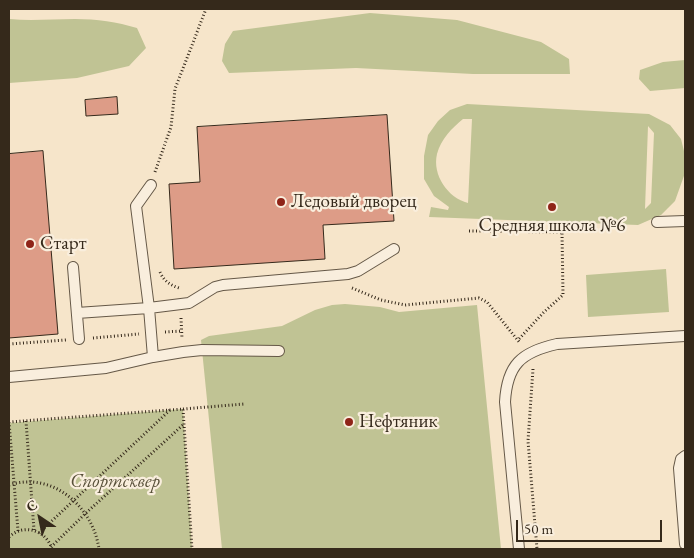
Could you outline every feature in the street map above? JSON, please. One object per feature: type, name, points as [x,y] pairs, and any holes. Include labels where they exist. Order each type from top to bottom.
[{"type":"lane","points":[[151,185],[136,206],[149,308],[152,357]]},
{"type":"lane","points":[[657,222],[685,221]]},
{"type":"lane","points":[[77,313],[189,303],[223,284],[348,274],[358,271],[394,249]]},
{"type":"lane","points":[[73,267],[79,339]]},
{"type":"lane","points":[[519,549],[504,402],[510,372],[528,354],[557,344],[685,336]]},
{"type":"lane","points":[[9,377],[106,368],[152,357],[202,350],[279,351]]},
{"type":"lane","points":[[685,456],[681,460],[679,468],[685,544]]},
{"type":"path","points":[[151,185],[172,127],[175,89],[206,9]]},
{"type":"path","points":[[469,230],[562,232],[562,296],[518,340]]},
{"type":"path","points":[[159,269],[162,277],[170,284],[187,290],[191,314],[181,316],[183,352]]},
{"type":"path","points":[[344,287],[352,287],[381,300],[405,305],[480,298],[487,302],[534,360],[528,441],[537,549]]},
{"type":"path","points":[[18,531],[9,422],[244,404]]},
{"type":"path","points":[[183,409],[192,549]]},
{"type":"path","points":[[39,532],[170,410]]},
{"type":"path","points":[[26,421],[34,530]]},
{"type":"path","points":[[10,535],[18,531],[34,530],[46,538],[52,548],[86,513],[184,424]]},
{"type":"path","points":[[9,486],[30,482],[56,488],[74,500],[86,513],[93,525],[99,549]]},
{"type":"green space","points":[[370,13],[457,20],[541,42],[569,59],[570,74],[473,74],[356,68],[229,73],[222,61],[225,44],[233,31]]},
{"type":"green space","points":[[9,19],[83,19],[122,24],[137,28],[146,48],[129,66],[77,78],[9,83]]},
{"type":"green space","points":[[685,60],[685,88],[650,91],[639,79],[640,70],[663,62]]},
{"type":"green space","points":[[467,104],[649,114],[670,125],[681,139],[685,155],[685,173],[675,201],[661,215],[638,225],[429,217],[431,207],[448,210],[449,207],[434,196],[424,179],[424,156],[428,135],[438,121],[450,110]],"holes":[[[463,119],[472,119],[468,203],[448,191],[439,177],[436,162],[437,154],[444,139]],[[648,126],[654,133],[651,203],[645,209]]]},
{"type":"green space","points":[[666,269],[669,312],[588,317],[586,275]]},
{"type":"green space","name":"Нефтяник","points":[[345,304],[380,307],[399,312],[477,305],[501,549],[222,549],[201,340],[209,336],[282,326],[315,310],[332,305]]},
{"type":"green space","name":"Спортсквер","points":[[183,409],[192,549],[9,549],[9,423]]},
{"type":"building","points":[[117,97],[118,114],[86,116],[85,100]]},
{"type":"building","name":"Ледовый дворец","points":[[387,115],[394,221],[323,225],[325,259],[174,269],[169,184],[200,182],[197,127]]},
{"type":"building","name":"Старт","points":[[43,151],[58,334],[9,338],[9,154]]},
{"type":"place","name":"Ледовый дворец","points":[[281,202]]},
{"type":"place","name":"Средняя школа №6","points":[[552,207]]},
{"type":"place","name":"Старт","points":[[30,244]]},
{"type":"place","name":"Нефтяник","points":[[349,422]]}]
